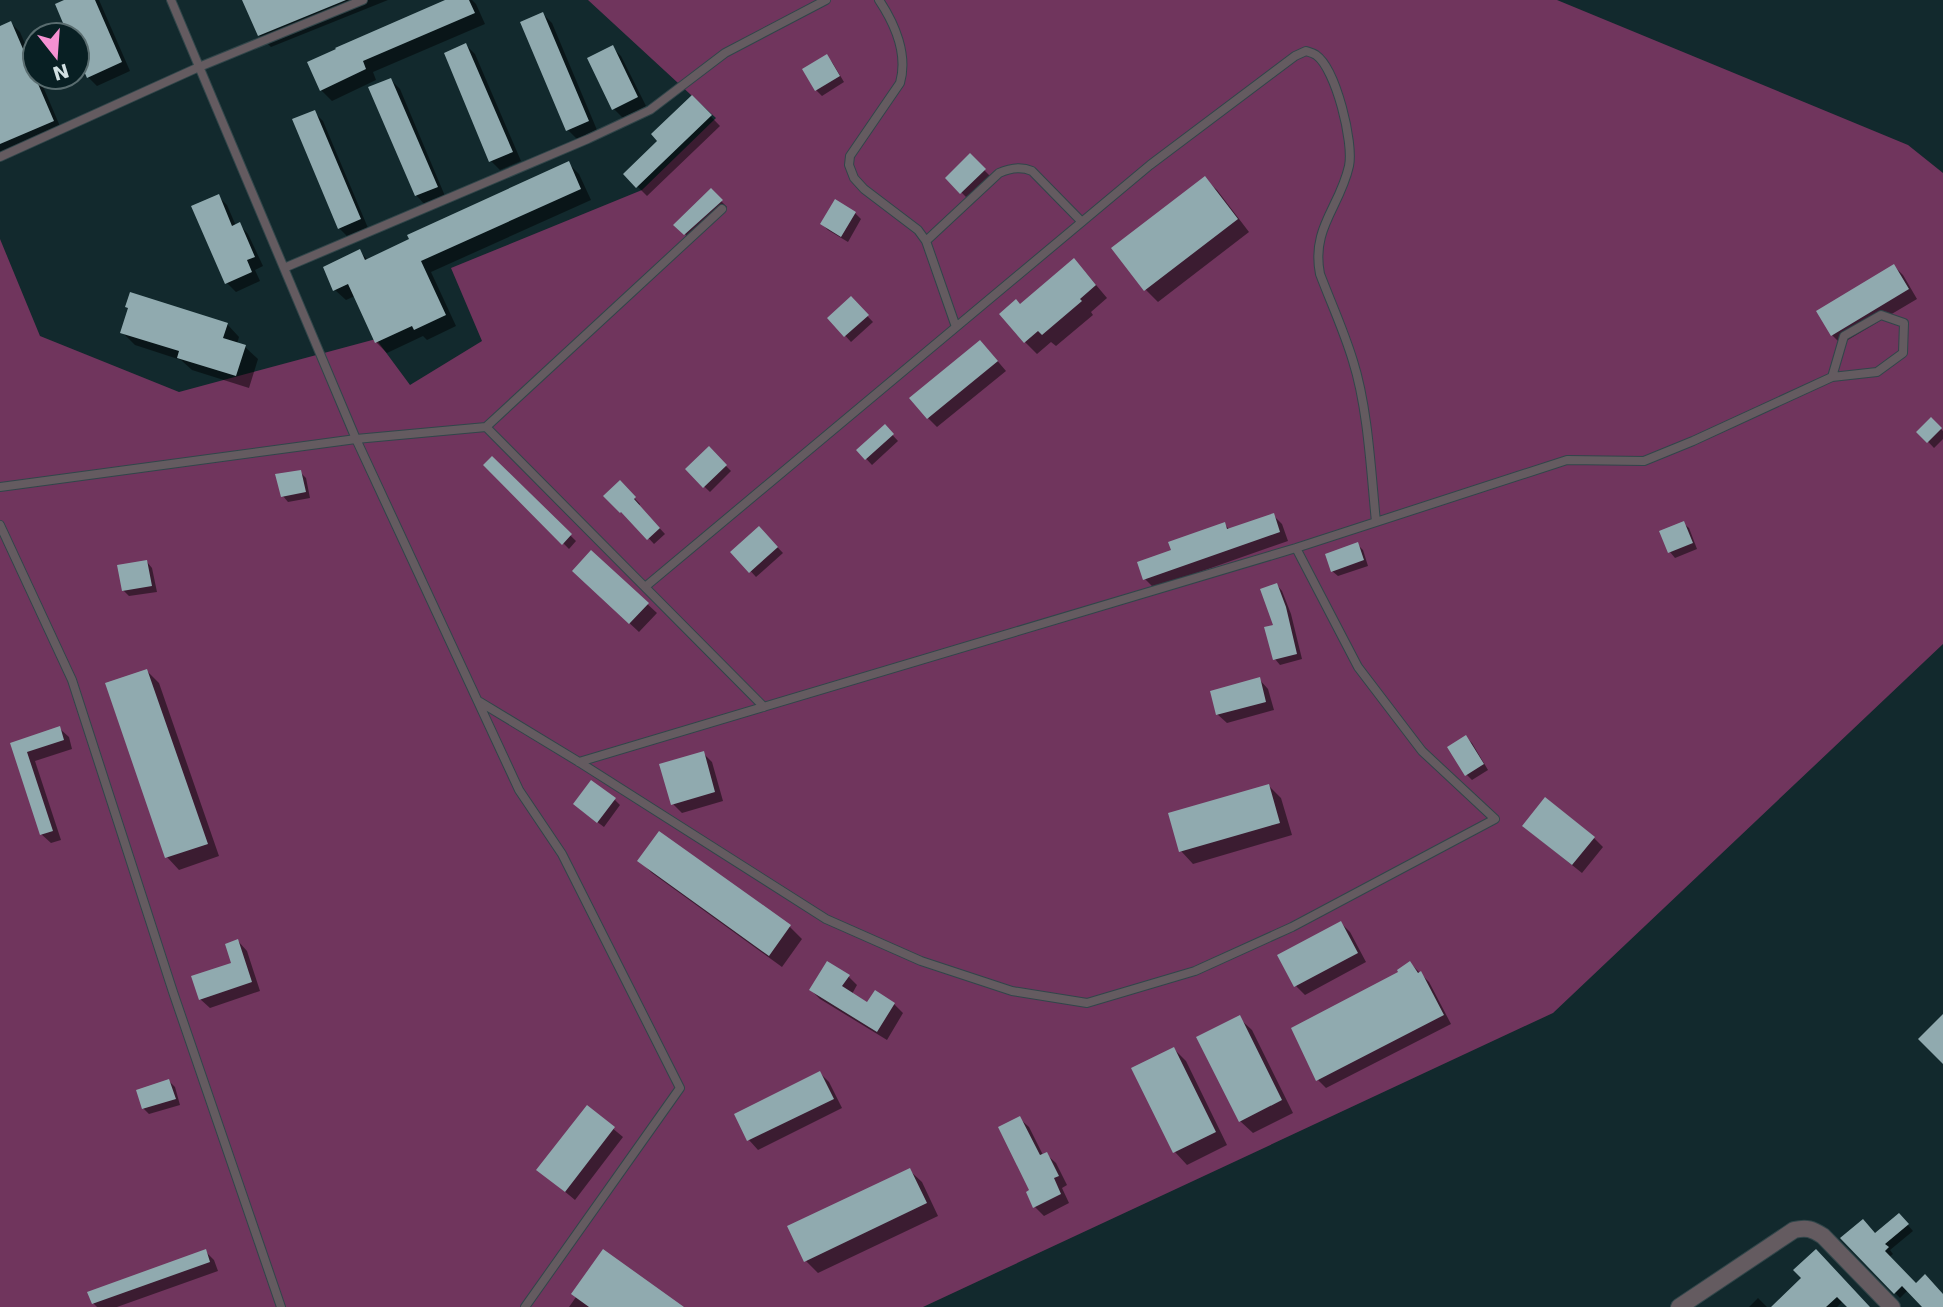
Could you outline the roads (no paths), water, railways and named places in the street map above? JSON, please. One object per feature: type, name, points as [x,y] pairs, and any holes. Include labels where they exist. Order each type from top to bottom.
[{"type":"street","points":[[1679,1307],[1794,1230],[1803,1228],[1812,1229],[1823,1236],[1892,1307]]},
{"type":"lane","points":[[171,0],[356,439],[519,790],[562,854],[680,1088],[525,1307]]},
{"type":"lane","points":[[0,157],[199,67],[363,0]]},
{"type":"lane","points":[[284,268],[589,139],[650,110],[725,53],[826,0]]},
{"type":"lane","points":[[879,0],[893,24],[903,56],[903,73],[900,83],[850,156],[849,165],[854,178],[864,189],[918,230],[926,241],[956,327]]},
{"type":"lane","points":[[645,587],[1150,165],[1295,56],[1306,51],[1317,55],[1336,84],[1349,139],[1349,164],[1323,226],[1318,261],[1320,274],[1353,362],[1364,414],[1376,522]]},
{"type":"lane","points":[[926,241],[999,173],[1009,169],[1026,168],[1032,171],[1082,222]]},
{"type":"lane","points":[[0,487],[356,439],[485,427],[722,209]]},
{"type":"lane","points":[[579,762],[1296,548],[1567,460],[1644,461],[1832,377],[1877,372],[1903,353],[1904,323],[1881,315],[1844,336],[1832,377]]},
{"type":"lane","points":[[485,427],[764,707]]},
{"type":"lane","points":[[0,525],[72,680],[173,992],[281,1307]]},
{"type":"lane","points":[[480,702],[826,919],[921,961],[1012,991],[1087,1003],[1195,971],[1292,927],[1495,819],[1422,751],[1359,667],[1296,548]]}]
